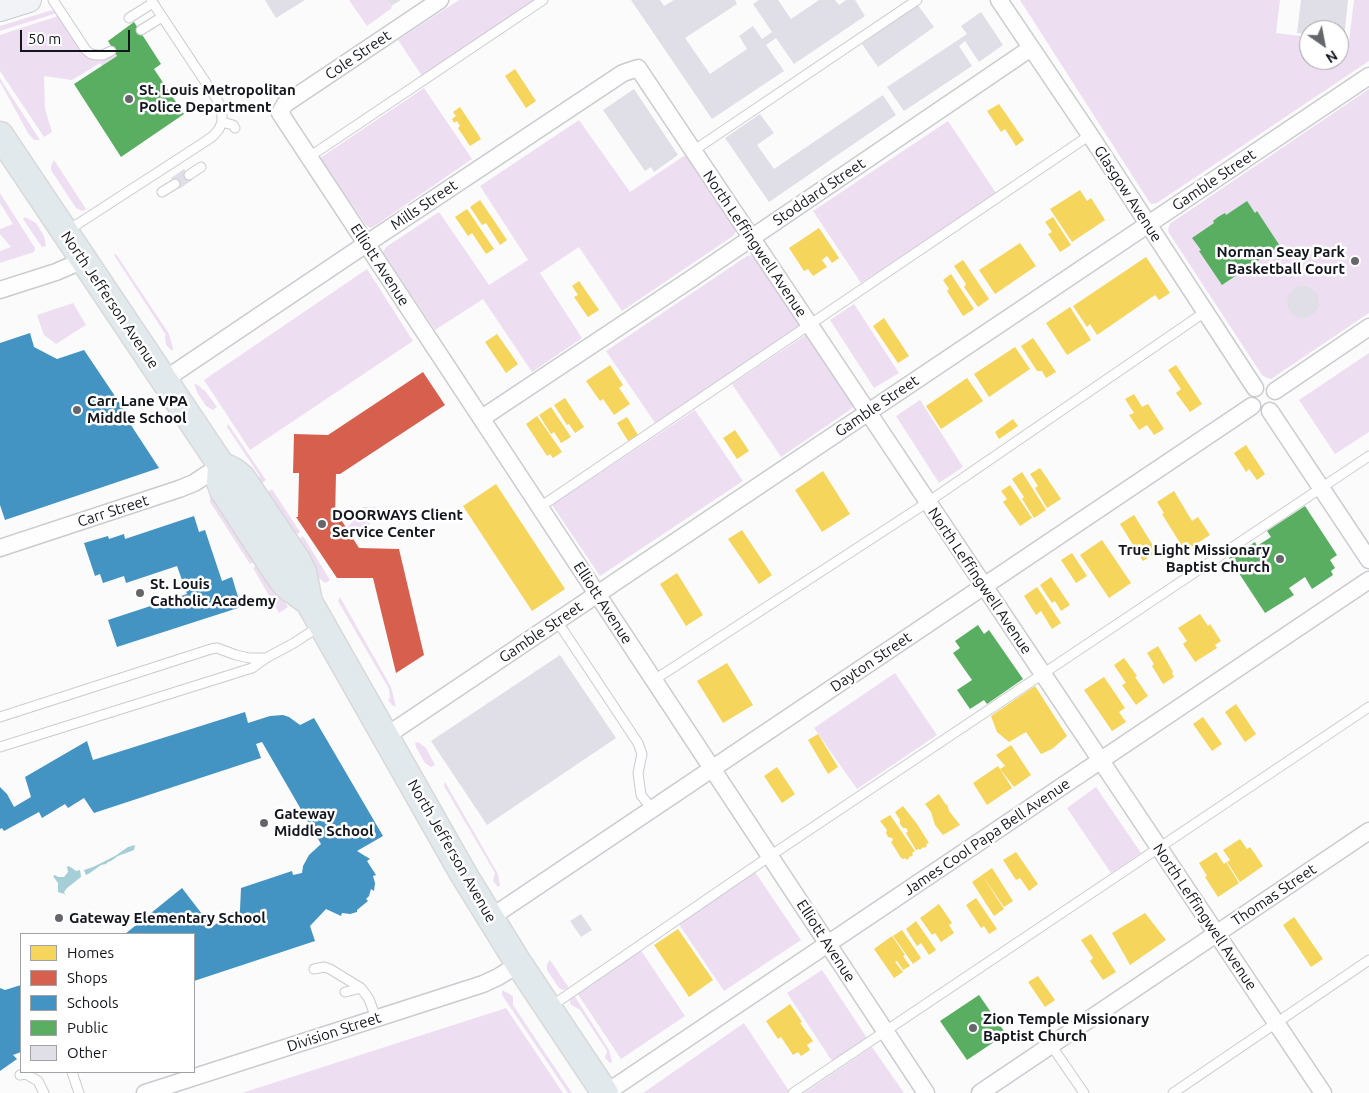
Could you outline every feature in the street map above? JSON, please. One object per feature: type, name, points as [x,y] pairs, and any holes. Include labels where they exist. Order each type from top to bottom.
[{"type":"main road","points":[[0,9],[29,0]]},
{"type":"main road","name":"North Jefferson Avenue","points":[[0,135],[221,465],[220,482],[223,490],[286,585],[309,602],[490,918],[605,1093]]},
{"type":"street","name":"Cole Street","points":[[280,113],[285,104],[440,0]]},
{"type":"street","name":"Glasgow Avenue","points":[[999,0],[1090,135],[1255,388]]},
{"type":"street","name":"Stoddard Street","points":[[482,418],[1031,48]]},
{"type":"street","name":"North Leffingwell Avenue","points":[[638,68],[1323,1093]]},
{"type":"street","name":"Mills Street","points":[[164,380],[623,73],[638,68]]},
{"type":"street","name":"Gamble Street","points":[[386,736],[1369,76]]},
{"type":"street","name":"Elliott Avenue","points":[[280,113],[926,1093]]},
{"type":"street","points":[[0,290],[56,272],[84,260]]},
{"type":"street","points":[[1275,391],[1369,327]]},
{"type":"street","points":[[1263,385],[1275,391],[1276,404],[1270,411],[1258,412],[1252,406],[1250,394],[1255,388],[1263,385]]},
{"type":"street","name":"Dayton Street","points":[[490,918],[1252,406]]},
{"type":"street","points":[[1270,411],[1369,560]]},
{"type":"street","name":"Carr Street","points":[[0,548],[179,489],[194,483],[221,465]]},
{"type":"street","name":"James Cool Papa Bell Avenue","points":[[605,1093],[1369,580]]},
{"type":"street","name":"Thomas Street","points":[[980,1093],[1369,831]]},
{"type":"street","name":"Division Street","points":[[145,1093],[483,984],[519,964]]},
{"type":"lane","points":[[53,0],[86,50],[91,54],[103,55],[111,51]]},
{"type":"lane","points":[[309,157],[543,0]]},
{"type":"lane","points":[[693,151],[917,0]]},
{"type":"lane","points":[[65,233],[206,141],[219,129],[222,122],[218,101],[152,2],[129,18]]},
{"type":"lane","points":[[141,30],[162,17]]},
{"type":"lane","points":[[222,122],[233,125],[235,128]]},
{"type":"lane","points":[[540,507],[1090,135]]},
{"type":"lane","points":[[189,175],[201,167]]},
{"type":"lane","points":[[162,192],[175,184]]},
{"type":"lane","points":[[654,680],[928,502],[1205,312]]},
{"type":"lane","points":[[548,1008],[770,856],[1369,456]]},
{"type":"lane","points":[[557,621],[638,743],[642,754],[638,773],[642,795],[652,809]]},
{"type":"lane","points":[[0,747],[252,668],[322,624]]},
{"type":"lane","points":[[0,716],[211,649],[217,648],[249,658],[266,658]]},
{"type":"lane","points":[[793,1093],[1369,707]]},
{"type":"lane","points":[[1173,1093],[1369,960]]},
{"type":"lane","points":[[314,969],[324,967],[330,969],[361,988],[369,1000],[376,1018]]},
{"type":"lane","points":[[345,992],[361,988]]},
{"type":"lane","points":[[1051,1045],[1084,1093]]},
{"type":"lane","points":[[72,1073],[79,1093]]},
{"type":"lane","points":[[20,1075],[26,1074],[38,1082],[44,1093]]},
{"type":"shaded area","points":[[349,0],[387,0],[392,8],[367,26]]},
{"type":"shaded area","points":[[459,0],[535,0],[422,76],[398,40]]},
{"type":"shaded area","points":[[1020,0],[1280,0],[1276,33],[1299,36],[1299,70],[1349,70],[1349,41],[1354,0],[1369,0],[1369,61],[1157,203],[1151,204]]},
{"type":"shaded area","points":[[52,10],[57,13],[0,31],[0,26]]},
{"type":"shaded area","points":[[58,16],[83,53],[105,59],[116,54],[117,56],[102,66],[100,63],[72,80],[44,76],[45,109],[52,132],[44,137],[0,71],[0,35]]},
{"type":"shaded area","points":[[0,78],[40,140],[34,140],[28,133],[0,82]]},
{"type":"shaded area","points":[[424,88],[472,159],[370,228],[366,225],[320,158]]},
{"type":"shaded area","points":[[1369,89],[1369,313],[1271,379],[1267,378],[1262,375],[1169,233],[1169,226]]},
{"type":"shaded area","points":[[579,120],[630,192],[687,154],[735,225],[736,231],[733,236],[622,311],[579,247],[540,273],[582,338],[532,372],[483,299],[435,330],[383,252],[386,247],[439,212],[489,285],[528,260],[480,186]]},
{"type":"shaded area","points":[[948,121],[996,193],[861,283],[813,211]]},
{"type":"shaded area","points":[[54,160],[86,209],[82,211],[76,208],[51,170]]},
{"type":"shaded area","points":[[0,193],[35,248],[34,252],[0,263],[0,251],[11,247],[0,234],[0,229],[13,224],[0,203]]},
{"type":"shaded area","points":[[25,217],[36,223],[44,236],[46,246],[42,247],[23,219]]},
{"type":"shaded area","points":[[116,254],[169,334],[173,348],[172,351],[166,345],[166,335],[114,255]]},
{"type":"shaded area","points":[[751,255],[755,258],[801,326],[655,423],[606,351]]},
{"type":"shaded area","points":[[367,269],[413,341],[250,450],[204,380]]},
{"type":"shaded area","points":[[73,303],[86,325],[56,344],[44,335],[37,315]]},
{"type":"shaded area","points":[[854,304],[899,373],[874,388],[830,320]]},
{"type":"shaded area","points":[[807,334],[854,406],[781,457],[732,384]]},
{"type":"shaded area","points":[[1369,353],[1369,432],[1335,454],[1299,400]]},
{"type":"shaded area","points":[[194,384],[206,392],[217,407],[213,410],[206,406]]},
{"type":"shaded area","points":[[920,400],[963,467],[939,483],[896,416]]},
{"type":"shaded area","points":[[695,410],[743,481],[600,576],[552,505]]},
{"type":"shaded area","points":[[228,424],[266,480],[261,484],[259,475],[227,427]]},
{"type":"shaded area","points":[[272,489],[300,532],[293,537],[265,494]]},
{"type":"shaded area","points":[[210,496],[214,497],[258,560],[250,564],[210,502]]},
{"type":"shaded area","points":[[362,507],[377,507],[367,530],[347,529]]},
{"type":"shaded area","points":[[303,536],[330,580],[325,583],[319,578],[296,541]]},
{"type":"shaded area","points":[[260,563],[288,607],[279,613],[253,568]]},
{"type":"shaded area","points":[[340,597],[391,687],[396,707],[388,700],[390,698],[389,689],[338,601]]},
{"type":"shaded area","points":[[895,673],[937,735],[857,789],[814,728]]},
{"type":"shaded area","points":[[418,742],[426,748],[435,765],[431,767],[425,763],[416,747],[415,743]]},
{"type":"shaded area","points":[[445,782],[498,874],[500,886],[498,887],[493,881],[495,873],[444,786]]},
{"type":"shaded area","points":[[1096,787],[1141,853],[1111,873],[1067,808]]},
{"type":"shaded area","points":[[755,872],[801,940],[724,991],[678,923]]},
{"type":"shaded area","points":[[640,949],[685,1016],[621,1059],[577,993]]},
{"type":"shaded area","points":[[550,960],[569,988],[563,990],[559,988],[547,970],[547,964]]},
{"type":"shaded area","points":[[822,970],[867,1038],[832,1061],[787,993]]},
{"type":"shaded area","points":[[502,990],[513,996],[513,1005],[572,1093],[568,1093],[502,995]]},
{"type":"shaded area","points":[[574,995],[609,1050],[612,1062],[610,1063],[605,1058],[607,1051],[580,1010],[570,1004],[570,999]]},
{"type":"shaded area","points":[[506,1008],[563,1093],[242,1093],[500,1010]]},
{"type":"shaded area","points":[[744,1023],[789,1091],[786,1093],[643,1093]]},
{"type":"shaded area","points":[[872,1047],[904,1093],[804,1093]]},
{"type":"water","points":[[135,845],[134,850],[118,856],[86,875],[84,870]]},
{"type":"water","points":[[69,866],[76,871],[80,870],[81,877],[67,888],[64,892],[65,894],[58,892],[58,883],[53,876],[64,877],[68,872],[67,867]]},
{"type":"building: Homes","points":[[515,69],[536,101],[526,108],[505,76]]},
{"type":"building: Homes","points":[[999,104],[1024,140],[1016,146],[1005,129],[1001,132],[987,111]]},
{"type":"building: Homes","points":[[460,107],[481,139],[470,146],[458,128],[460,126],[457,121],[454,123],[452,119],[456,116],[453,112]]},
{"type":"building: Homes","points":[[1080,190],[1087,201],[1091,198],[1105,220],[1072,242],[1050,209]]},
{"type":"building: Homes","points":[[480,200],[507,240],[500,245],[486,223],[482,225],[470,207]]},
{"type":"building: Homes","points":[[467,209],[494,249],[486,254],[472,233],[468,236],[455,217]]},
{"type":"building: Homes","points":[[1053,217],[1071,245],[1060,252],[1048,234],[1052,232],[1045,222]]},
{"type":"building: Homes","points":[[819,228],[839,258],[832,263],[827,256],[822,260],[827,267],[813,276],[808,269],[804,271],[789,248]]},
{"type":"building: Homes","points":[[1020,243],[1036,266],[995,294],[979,270]]},
{"type":"building: Homes","points":[[1146,257],[1170,293],[1159,300],[1155,295],[1097,335],[1090,324],[1087,327],[1073,306]]},
{"type":"building: Homes","points":[[963,260],[989,299],[978,307],[964,287],[966,284],[954,266]]},
{"type":"building: Homes","points":[[951,274],[974,309],[963,316],[947,291],[949,289],[943,280]]},
{"type":"building: Homes","points":[[579,281],[599,310],[588,317],[574,297],[578,295],[572,286]]},
{"type":"building: Homes","points":[[1070,307],[1091,340],[1067,355],[1046,323]]},
{"type":"building: Homes","points":[[884,318],[909,356],[898,363],[873,326]]},
{"type":"building: Homes","points":[[497,334],[518,364],[506,373],[485,342]]},
{"type":"building: Homes","points":[[1033,338],[1056,372],[1046,378],[1042,371],[1037,371],[1021,346]]},
{"type":"building: Homes","points":[[1015,347],[1030,369],[989,397],[974,374]]},
{"type":"building: Homes","points":[[610,365],[623,385],[619,388],[630,404],[614,415],[603,399],[600,401],[586,381]]},
{"type":"building: Homes","points":[[1176,365],[1202,404],[1190,412],[1176,393],[1181,389],[1168,370]]},
{"type":"building: Homes","points":[[967,378],[983,401],[941,429],[926,406]]},
{"type":"building: Homes","points":[[1134,394],[1142,407],[1148,404],[1164,429],[1154,435],[1147,425],[1139,430],[1129,415],[1134,413],[1125,399]]},
{"type":"building: Homes","points":[[565,398],[584,427],[575,433],[569,424],[567,425],[554,405]]},
{"type":"building: Homes","points":[[551,407],[571,437],[561,443],[554,432],[551,434],[539,415]]},
{"type":"building: Homes","points":[[537,416],[562,452],[553,458],[550,454],[547,456],[526,424]]},
{"type":"building: Homes","points":[[627,417],[638,435],[628,441],[617,423]]},
{"type":"building: Homes","points":[[1013,419],[1018,426],[999,439],[995,432]]},
{"type":"building: Homes","points":[[735,430],[749,451],[737,459],[723,438]]},
{"type":"building: Homes","points":[[1246,445],[1265,474],[1257,480],[1249,469],[1246,472],[1234,453]]},
{"type":"building: Homes","points":[[1040,468],[1061,499],[1047,508],[1035,488],[1038,486],[1030,474]]},
{"type":"building: Homes","points":[[823,471],[850,514],[822,532],[795,490]]},
{"type":"building: Homes","points":[[1022,472],[1046,510],[1034,518],[1022,499],[1024,497],[1012,479]]},
{"type":"building: Homes","points":[[496,484],[565,589],[532,611],[463,506]]},
{"type":"building: Homes","points":[[1010,485],[1032,518],[1020,526],[1003,502],[1007,499],[1001,491]]},
{"type":"building: Homes","points":[[1174,491],[1192,521],[1198,517],[1210,535],[1185,551],[1162,514],[1164,513],[1157,502]]},
{"type":"building: Homes","points":[[1134,515],[1157,552],[1143,561],[1120,524]]},
{"type":"building: Homes","points":[[742,530],[772,575],[759,584],[728,539]]},
{"type":"building: Homes","points":[[1102,540],[1131,583],[1109,598],[1080,555]]},
{"type":"building: Homes","points":[[1072,553],[1087,576],[1076,583],[1061,560]]},
{"type":"building: Homes","points":[[677,573],[703,615],[686,626],[660,584]]},
{"type":"building: Homes","points":[[1051,577],[1070,605],[1061,611],[1055,601],[1052,603],[1040,585]]},
{"type":"building: Homes","points":[[1037,587],[1061,623],[1052,629],[1041,611],[1036,615],[1024,596]]},
{"type":"building: Homes","points":[[1200,614],[1208,626],[1210,624],[1221,641],[1215,645],[1217,648],[1195,662],[1183,644],[1187,641],[1178,628]]},
{"type":"building: Homes","points":[[1158,646],[1174,677],[1163,684],[1152,666],[1154,664],[1147,653]]},
{"type":"building: Homes","points":[[1124,658],[1148,696],[1136,705],[1122,685],[1126,683],[1114,665]]},
{"type":"building: Homes","points":[[727,663],[753,705],[723,723],[697,681]]},
{"type":"building: Homes","points":[[1104,677],[1125,708],[1119,712],[1126,722],[1112,731],[1084,690]]},
{"type":"building: Homes","points":[[1035,686],[1067,736],[1052,749],[1041,754],[1026,732],[1009,742],[997,732],[991,716]]},
{"type":"building: Homes","points":[[1236,704],[1256,734],[1245,742],[1225,712]]},
{"type":"building: Homes","points":[[1203,717],[1222,744],[1212,751],[1193,724]]},
{"type":"building: Homes","points":[[818,734],[838,767],[828,774],[808,740]]},
{"type":"building: Homes","points":[[1011,745],[1031,775],[1014,787],[1000,769],[1005,766],[996,755]]},
{"type":"building: Homes","points":[[998,766],[1012,788],[987,805],[973,783]]},
{"type":"building: Homes","points":[[777,767],[795,794],[782,803],[764,776]]},
{"type":"building: Homes","points":[[939,794],[960,825],[943,835],[935,825],[931,812],[925,804]]},
{"type":"building: Homes","points":[[903,806],[929,843],[920,850],[916,850],[906,833],[908,831],[900,824],[900,820],[895,812]]},
{"type":"building: Homes","points":[[890,815],[915,851],[907,860],[901,858],[891,842],[892,838],[888,837],[887,830],[880,821]]},
{"type":"building: Homes","points":[[1240,839],[1247,849],[1250,847],[1263,866],[1240,882],[1227,862],[1230,860],[1223,850]]},
{"type":"building: Homes","points":[[1016,852],[1038,884],[1029,891],[1020,878],[1016,880],[1003,860]]},
{"type":"building: Homes","points":[[1216,852],[1224,864],[1226,862],[1239,883],[1218,897],[1205,877],[1207,876],[1199,863]]},
{"type":"building: Homes","points":[[992,868],[1013,901],[1004,907],[982,875]]},
{"type":"building: Homes","points":[[982,875],[1004,909],[994,916],[972,882]]},
{"type":"building: Homes","points":[[976,898],[997,929],[989,934],[984,926],[981,928],[966,905]]},
{"type":"building: Homes","points":[[939,904],[952,923],[949,925],[954,933],[941,942],[935,933],[932,935],[920,918]]},
{"type":"building: Homes","points":[[1145,913],[1166,940],[1130,965],[1112,933]]},
{"type":"building: Homes","points":[[1294,917],[1323,959],[1311,967],[1283,925]]},
{"type":"building: Homes","points":[[916,921],[936,950],[929,955],[921,943],[917,946],[906,929]]},
{"type":"building: Homes","points":[[678,929],[713,980],[689,997],[654,945]]},
{"type":"building: Homes","points":[[902,930],[921,958],[913,964],[893,936]]},
{"type":"building: Homes","points":[[1091,934],[1116,972],[1103,980],[1090,961],[1093,958],[1081,940]]},
{"type":"building: Homes","points":[[892,936],[910,966],[903,970],[897,961],[895,962],[903,972],[894,978],[874,949]]},
{"type":"building: Homes","points":[[1038,976],[1055,1000],[1045,1007],[1028,982]]},
{"type":"building: Homes","points":[[790,1004],[802,1022],[800,1023],[813,1041],[807,1045],[810,1050],[801,1056],[798,1052],[793,1055],[781,1037],[778,1039],[766,1021]]},
{"type":"building: Shops","name":"DOORWAYS Client Service Center","points":[[423,372],[445,405],[340,474],[336,474],[335,518],[340,518],[359,548],[399,549],[424,655],[396,673],[373,578],[337,578],[296,517],[298,517],[299,473],[293,473],[294,434],[328,435]]},
{"type":"building: Schools","name":"Carr Lane VPA Middle School","points":[[30,333],[34,347],[57,359],[84,350],[125,411],[114,415],[116,419],[125,416],[159,468],[5,520],[0,505],[0,343]]},
{"type":"building: Schools","name":"St. Louis Catholic Academy","points":[[194,516],[199,532],[205,530],[222,581],[232,577],[241,607],[117,647],[108,620],[187,594],[177,566],[126,583],[124,576],[103,583],[100,574],[95,576],[84,543],[108,536],[109,539],[124,534],[125,539]]},
{"type":"building: Schools","points":[[245,712],[248,723],[270,716],[283,715],[300,725],[314,718],[383,836],[357,851],[370,859],[367,861],[376,875],[373,876],[375,883],[374,891],[371,889],[366,899],[368,901],[357,912],[350,914],[342,913],[341,916],[326,909],[310,926],[315,941],[195,981],[195,933],[126,933],[182,888],[212,927],[222,919],[221,916],[240,910],[241,888],[292,871],[293,875],[302,873],[303,866],[309,855],[321,844],[262,742],[256,744],[261,758],[94,813],[84,798],[68,808],[65,804],[42,818],[39,812],[4,831],[2,828],[0,829],[0,787],[7,794],[14,807],[31,797],[25,777],[87,741],[93,760]]},
{"type":"building: Schools","points":[[20,985],[20,1052],[13,1055],[17,1059],[0,1071],[0,988],[5,990]]},
{"type":"building: Public","name":"St. Louis Metropolitan Police Department","points":[[134,22],[161,64],[154,69],[184,114],[121,157],[74,84],[117,56],[108,41]]},
{"type":"building: Public","points":[[1247,201],[1255,213],[1257,211],[1280,246],[1222,285],[1192,238],[1214,223],[1213,221],[1218,217],[1225,213],[1226,215]]},
{"type":"building: Public","name":"True Light Missionary Baptist Church","points":[[1305,506],[1337,555],[1330,560],[1335,568],[1331,571],[1333,575],[1312,589],[1305,577],[1289,588],[1294,595],[1265,613],[1229,558],[1255,542],[1257,546],[1271,537],[1267,531]]},
{"type":"building: Public","points":[[978,625],[984,634],[989,630],[1023,679],[987,704],[984,700],[970,709],[957,690],[972,680],[953,653],[960,648],[955,641]]},
{"type":"building: Public","name":"Zion Temple Missionary Baptist Church","points":[[979,995],[1006,1034],[967,1060],[940,1021]]},
{"type":"building: Other","points":[[265,0],[305,0],[276,18]]},
{"type":"building: Other","points":[[387,0],[401,0],[391,6]]},
{"type":"building: Other","points":[[631,0],[660,0],[664,6],[674,0],[735,0],[737,4],[685,38],[710,74],[747,49],[739,36],[753,26],[762,39],[772,32],[753,4],[759,0],[778,0],[791,19],[819,0],[835,0],[839,5],[846,0],[855,0],[865,16],[794,64],[776,38],[766,45],[784,71],[712,119]]},
{"type":"building: Other","points":[[1301,0],[1348,0],[1346,20],[1299,20],[1299,33],[1297,33]]},
{"type":"building: Other","points":[[917,4],[934,27],[878,67],[862,44]]},
{"type":"building: Other","points":[[981,12],[1003,45],[979,62],[965,41],[959,46],[972,66],[904,111],[887,87],[967,34],[961,26]]},
{"type":"building: Other","points":[[634,89],[678,155],[654,172],[651,167],[645,171],[603,110]]},
{"type":"building: Other","points":[[883,95],[896,115],[769,202],[725,138],[760,114],[774,133],[757,145],[774,169]]},
{"type":"building: Other","points":[[184,169],[192,180],[179,189],[171,178]]},
{"type":"building: Other","points":[[1303,286],[1314,291],[1319,302],[1314,313],[1303,318],[1292,313],[1287,302],[1292,291]]},
{"type":"building: Other","points":[[560,655],[616,738],[487,825],[431,741]]},
{"type":"building: Other","points":[[581,914],[592,930],[581,937],[570,921]]},
{"type":"place","name":"St. Louis Metropolitan Police Department","points":[[129,99]]},
{"type":"place","name":"Norman Seay Park Basketball Court","points":[[1355,261]]},
{"type":"place","name":"Carr Lane VPA Middle School","points":[[77,410]]},
{"type":"place","name":"DOORWAYS Client Service Center","points":[[322,524]]},
{"type":"place","name":"True Light Missionary Baptist Church","points":[[1280,559]]},
{"type":"place","name":"St. Louis Catholic Academy","points":[[140,593]]},
{"type":"place","name":"Gateway Middle School","points":[[264,823]]},
{"type":"place","name":"Gateway Elementary School","points":[[59,918]]},
{"type":"place","name":"Zion Temple Missionary Baptist Church","points":[[973,1028]]}]
